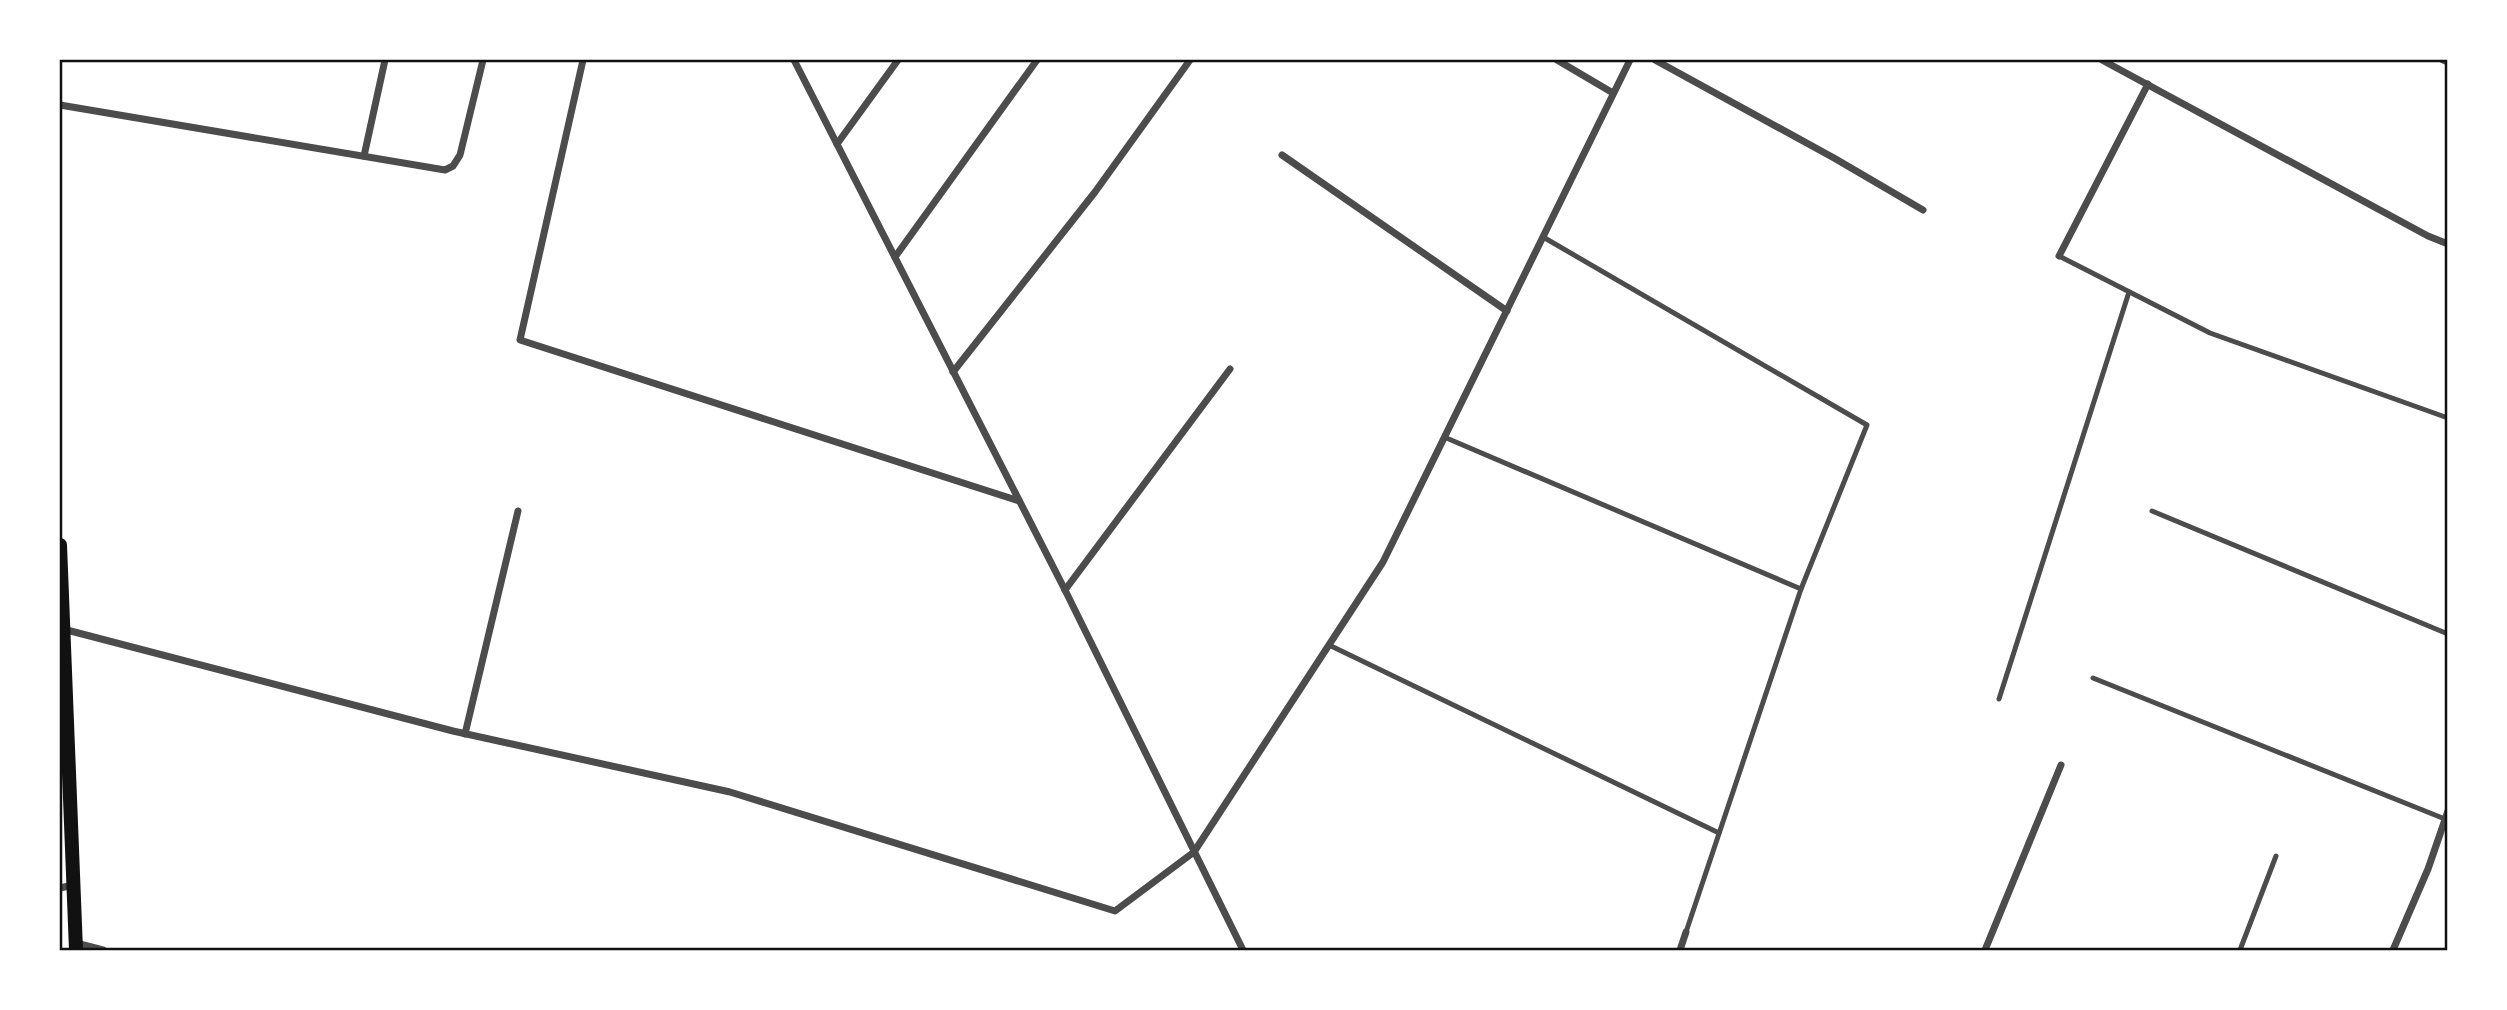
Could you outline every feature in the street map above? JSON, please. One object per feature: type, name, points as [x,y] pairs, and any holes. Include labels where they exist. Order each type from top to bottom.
[{"type":"main road","points":[[60,545],[66,886],[76,947]]},
{"type":"street","points":[[364,156],[385,60]]},
{"type":"street","points":[[60,105],[445,170],[453,166],[460,155],[482,60]]},
{"type":"street","points":[[583,60],[520,340],[1019,502]]},
{"type":"street","points":[[794,60],[1065,590],[1243,950]]},
{"type":"street","points":[[837,144],[898,60]]},
{"type":"street","points":[[895,257],[1037,60]]},
{"type":"street","points":[[953,372],[1095,192],[1189,60]]},
{"type":"street","points":[[1557,60],[1614,93]]},
{"type":"street","points":[[63,629],[465,734],[730,792],[1115,911],[1195,852],[1382,562],[1630,60]]},
{"type":"street","points":[[1656,60],[1923,210]]},
{"type":"street","points":[[2102,60],[2428,236],[2448,244]]},
{"type":"street","points":[[2059,256],[2148,84]]},
{"type":"street","points":[[1282,155],[1507,311]]},
{"type":"street","points":[[1065,590],[1230,369]]},
{"type":"street","points":[[465,734],[519,512]]},
{"type":"street","points":[[1985,950],[2061,765]]},
{"type":"street","points":[[2393,950],[2428,869],[2446,815]]},
{"type":"street","points":[[1680,950],[1686,932]]},
{"type":"street","points":[[76,947],[103,950]]},
{"type":"lane","points":[[1543,237],[1867,425],[1801,589],[1686,932]]},
{"type":"lane","points":[[2059,256],[2210,333],[2448,418]]},
{"type":"lane","points":[[1999,699],[2130,292]]},
{"type":"lane","points":[[1444,437],[1801,589]]},
{"type":"lane","points":[[2152,512],[2448,634]]},
{"type":"lane","points":[[1329,645],[1719,833]]},
{"type":"lane","points":[[2093,678],[2446,815]]},
{"type":"lane","points":[[2240,950],[2276,856]]}]
